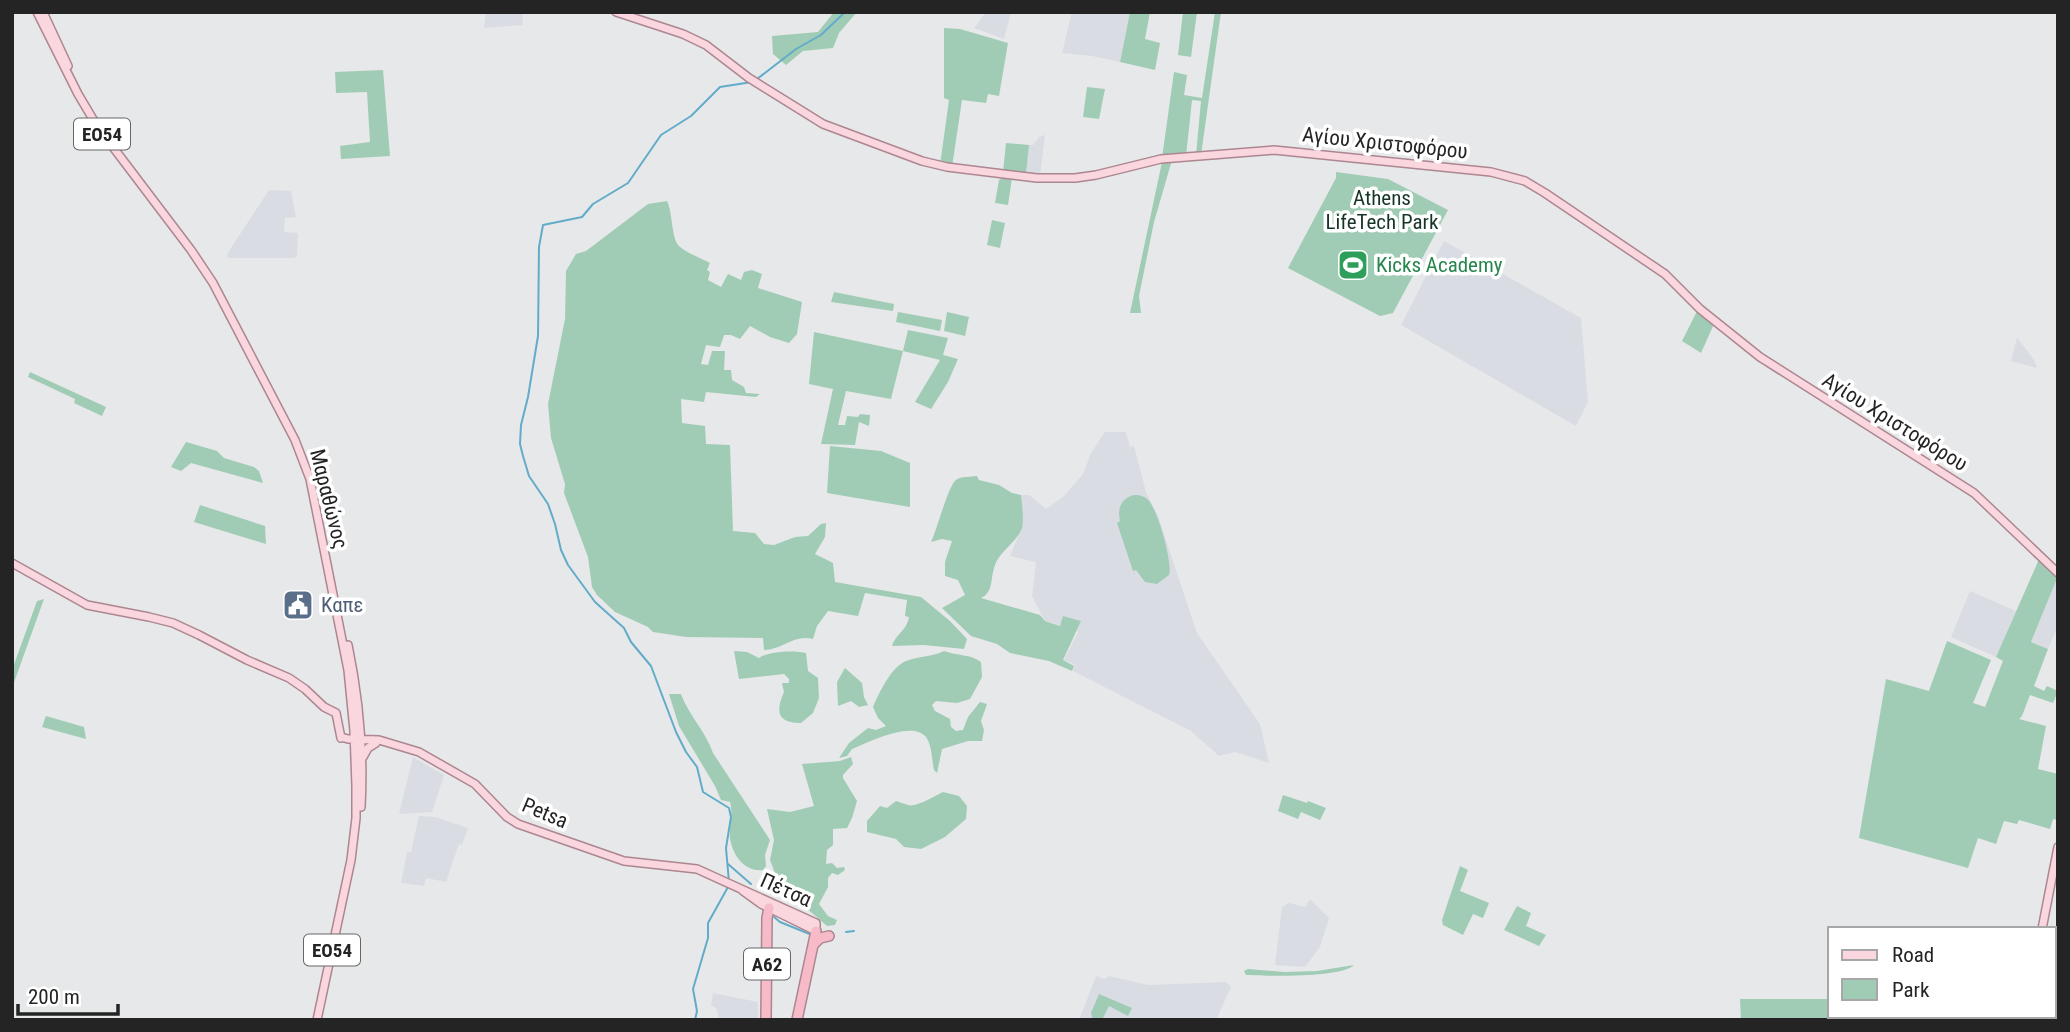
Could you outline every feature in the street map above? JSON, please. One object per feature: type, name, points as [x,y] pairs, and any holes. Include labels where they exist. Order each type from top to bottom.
[{"type":"highway","name":"Α62","points":[[766,1020],[767,918],[771,905]]},
{"type":"highway","points":[[814,946],[816,927]]},
{"type":"highway","points":[[814,946],[820,938],[829,936]]},
{"type":"highway","name":"Α62","points":[[797,1020],[814,946]]},
{"type":"main road","name":"Μαραθώνος","points":[[37,12],[68,76],[97,126],[213,283],[297,443],[313,492],[348,670],[362,762],[355,860],[320,1020]]},
{"type":"main road","name":"Μαραθώνος","points":[[43,12],[100,124],[190,241],[217,281],[303,448],[317,491],[356,686],[357,739],[353,848],[320,1020]]},
{"type":"main road","name":"Αγίου Χριστοφόρου","points":[[616,12],[698,40],[757,84],[823,124],[922,161],[947,167],[1037,178],[1075,178],[1161,159],[1274,150],[1491,172],[1525,181],[1665,274],[1700,309],[1760,357],[1974,493],[2058,573]]},
{"type":"main road","points":[[12,563],[82,602],[173,623],[252,663],[289,678],[306,689],[324,707],[336,713],[345,742],[357,739],[386,742]]},
{"type":"main road","points":[[342,738],[352,736],[376,743],[386,742]]},
{"type":"main road","name":"Petsa","points":[[386,742],[419,752],[475,784],[507,817],[518,824],[624,861],[690,868],[709,875]]},
{"type":"main road","points":[[362,762],[367,748],[376,743]]},
{"type":"main road","points":[[2044,927],[2058,847]]},
{"type":"main road","points":[[2044,927],[2058,866]]},
{"type":"main road","name":"Πέτσα","points":[[709,875],[742,891],[748,897],[816,927]]},
{"type":"main road","name":"Πέτσα","points":[[771,905],[794,920],[816,927]]},
{"type":"shaded area","points":[[486,12],[522,12],[523,25],[484,28]]},
{"type":"shaded area","points":[[986,12],[1011,12],[1004,39],[974,28]]},
{"type":"shaded area","points":[[1072,12],[1130,12],[1120,62],[1062,53]]},
{"type":"shaded area","points":[[1045,135],[1040,176],[1026,174],[1029,145],[1033,145],[1039,137]]},
{"type":"shaded area","points":[[269,190],[291,191],[296,217],[285,218],[284,232],[298,233],[297,256],[228,258],[227,254]]},
{"type":"shaded area","points":[[1444,241],[1581,318],[1588,402],[1576,426],[1401,325]]},
{"type":"shaded area","points":[[2017,337],[2034,360],[2037,368],[2011,361]]},
{"type":"shaded area","points":[[1105,432],[1126,432],[1130,447],[1134,446],[1146,492],[1158,516],[1197,633],[1260,724],[1269,763],[1235,752],[1219,756],[1191,731],[1073,671],[1075,665],[1064,660],[1077,630],[1045,621],[1032,596],[1036,562],[1010,556],[1022,527],[1021,495],[1029,495],[1046,509],[1063,497],[1083,474],[1091,453]]},
{"type":"shaded area","points":[[2058,576],[2058,626],[2048,649],[2031,642]]},
{"type":"shaded area","points":[[1970,591],[2016,611],[1996,657],[1951,637]]},
{"type":"shaded area","points":[[413,757],[444,775],[432,812],[399,814]]},
{"type":"shaded area","points":[[419,816],[435,817],[468,828],[462,845],[459,844],[446,882],[426,878],[424,886],[401,883],[407,852],[411,852]]},
{"type":"shaded area","points":[[1310,899],[1329,918],[1320,947],[1305,967],[1275,965],[1282,907],[1289,903],[1305,907]]},
{"type":"shaded area","points":[[1096,976],[1104,979],[1109,976],[1148,985],[1226,982],[1231,987],[1216,1020],[1079,1020]]},
{"type":"shaded area","points":[[713,993],[758,1002],[758,1020],[719,1020],[717,1009],[711,1005]]},
{"type":"green space","points":[[834,12],[857,12],[839,33],[833,48],[803,51],[786,65],[773,54],[772,36],[818,32]]},
{"type":"green space","points":[[1130,12],[1150,12],[1145,39],[1160,43],[1155,70],[1120,62]]},
{"type":"green space","points":[[1183,12],[1197,12],[1191,57],[1178,55]]},
{"type":"green space","points":[[1215,12],[1221,12],[1201,155],[1196,155],[1201,101],[1192,100],[1186,156],[1162,158],[1174,72],[1187,75],[1184,95],[1202,98]]},
{"type":"green space","points":[[944,28],[960,29],[1008,43],[999,96],[988,94],[986,103],[962,100],[952,167],[940,165],[949,100],[944,98]]},
{"type":"green space","points":[[383,70],[390,156],[341,159],[340,146],[370,142],[367,92],[336,93],[335,72]]},
{"type":"green space","points":[[1087,87],[1105,89],[1099,119],[1083,117]]},
{"type":"green space","points":[[1006,143],[1029,145],[1026,174],[1003,172]]},
{"type":"green space","points":[[1172,160],[1154,222],[1139,296],[1141,313],[1130,313],[1162,162]]},
{"type":"green space","name":"Athens LifeTech Park","points":[[1336,172],[1388,179],[1448,210],[1393,313],[1380,316],[1288,268],[1336,178]]},
{"type":"green space","points":[[1004,177],[1012,178],[1008,205],[995,203],[999,180]]},
{"type":"green space","points":[[667,201],[676,242],[686,251],[710,263],[707,270],[710,272],[708,280],[721,287],[728,274],[741,280],[744,272],[752,270],[762,274],[758,288],[802,302],[797,334],[789,343],[750,326],[740,339],[724,335],[720,347],[706,345],[701,364],[708,365],[712,351],[725,351],[724,370],[731,370],[732,380],[744,387],[746,393],[760,394],[756,397],[706,392],[704,402],[681,399],[682,423],[705,426],[706,444],[730,445],[733,531],[755,533],[764,544],[774,545],[795,537],[808,536],[821,524],[826,523],[825,537],[815,554],[833,563],[835,582],[921,597],[967,639],[964,649],[924,645],[892,646],[908,622],[909,617],[905,616],[907,600],[865,593],[858,616],[828,611],[817,626],[813,639],[794,640],[777,648],[764,650],[763,638],[686,637],[653,632],[615,612],[597,595],[592,587],[588,557],[564,493],[565,484],[551,438],[548,404],[565,319],[566,271],[576,254],[586,251],[648,204]]},
{"type":"green space","points":[[992,220],[1005,223],[1000,248],[987,245]]},
{"type":"green space","points":[[834,292],[894,304],[893,311],[831,302]]},
{"type":"green space","points":[[1698,309],[1714,324],[1701,353],[1682,341]]},
{"type":"green space","points":[[898,312],[942,320],[940,331],[896,322]]},
{"type":"green space","points":[[947,312],[969,317],[965,336],[944,331]]},
{"type":"green space","points":[[908,330],[948,338],[943,355],[958,359],[948,382],[931,409],[915,402],[940,360],[903,351]]},
{"type":"green space","points":[[814,332],[903,351],[891,399],[846,391],[838,425],[845,425],[847,416],[870,415],[869,426],[859,422],[855,445],[821,444],[833,389],[809,384]]},
{"type":"green space","points":[[30,372],[106,407],[102,416],[74,403],[75,399],[28,377]]},
{"type":"green space","points":[[186,442],[217,451],[224,458],[254,467],[259,471],[263,483],[191,463],[181,471],[171,467]]},
{"type":"green space","points":[[830,446],[881,451],[910,463],[910,507],[827,493]]},
{"type":"green space","points":[[977,476],[979,480],[1021,495],[1023,517],[1020,533],[997,560],[990,588],[981,598],[1040,615],[1045,621],[1060,626],[1063,616],[1081,621],[1063,660],[1074,666],[1072,671],[1049,661],[1010,653],[997,644],[971,636],[942,608],[965,595],[958,580],[945,576],[945,562],[952,541],[942,539],[931,542],[953,484],[961,478]]},
{"type":"green space","points":[[1134,495],[1149,501],[1164,537],[1170,569],[1169,575],[1157,584],[1145,582],[1136,570],[1133,571],[1117,523],[1120,521],[1121,505]]},
{"type":"green space","points":[[200,505],[265,526],[266,544],[194,522]]},
{"type":"green space","points":[[2040,557],[2058,576],[2031,642],[2048,649],[2034,686],[2044,691],[2047,686],[2058,691],[2053,703],[2030,695],[2019,719],[2046,726],[2038,769],[2058,774],[2058,820],[2053,819],[2050,829],[2019,820],[2017,824],[2004,821],[1996,844],[1978,838],[1968,868],[1859,838],[1886,679],[1929,691],[1947,641],[1991,660],[1973,703],[1985,707],[2003,661],[1996,657]]},
{"type":"green space","points":[[44,599],[12,688],[12,670],[37,601]]},
{"type":"green space","points":[[734,651],[747,652],[759,658],[782,652],[806,653],[808,671],[818,678],[819,698],[813,713],[801,723],[783,718],[779,710],[784,692],[782,683],[789,683],[789,679],[784,674],[739,679]]},
{"type":"green space","points":[[944,651],[981,662],[982,677],[970,699],[957,703],[936,701],[932,705],[935,711],[950,719],[951,727],[956,731],[963,730],[968,717],[980,702],[987,704],[981,721],[984,730],[982,741],[968,741],[942,749],[937,773],[934,770],[928,740],[919,732],[901,731],[879,738],[852,749],[847,756],[839,758],[849,743],[868,728],[876,730],[886,726],[873,707],[895,669],[906,661]]},
{"type":"green space","points":[[845,668],[862,683],[868,705],[859,707],[851,701],[838,706],[837,682]]},
{"type":"green space","points":[[669,694],[681,694],[713,753],[770,840],[763,870],[747,867],[735,854],[730,839],[730,802],[721,800],[679,726]]},
{"type":"green space","points":[[46,716],[84,727],[86,739],[42,727]]},
{"type":"green space","points":[[851,757],[853,764],[843,778],[857,801],[847,828],[833,829],[833,845],[827,850],[826,864],[832,863],[837,868],[844,867],[845,870],[838,875],[832,873],[828,878],[828,887],[819,904],[828,916],[837,920],[835,925],[827,926],[790,894],[775,873],[770,860],[774,840],[767,809],[790,812],[814,806],[802,764],[840,761]]},
{"type":"green space","points":[[943,792],[959,796],[967,806],[966,819],[945,837],[921,849],[904,847],[896,839],[867,832],[867,821],[880,806],[887,808],[896,801],[915,805]]},
{"type":"green space","points":[[1283,795],[1326,808],[1320,820],[1301,812],[1298,819],[1278,811]]},
{"type":"green space","points":[[1460,866],[1468,870],[1460,891],[1489,903],[1483,918],[1473,914],[1463,935],[1443,925],[1442,920]]},
{"type":"green space","points":[[1517,906],[1531,913],[1526,926],[1546,935],[1539,946],[1504,930]]},
{"type":"green space","points":[[1354,965],[1335,972],[1303,975],[1246,975],[1244,971],[1317,971]]},
{"type":"green space","points":[[1099,994],[1132,1008],[1128,1016],[1109,1006],[1102,1020],[1093,1020],[1091,1013]]},
{"type":"green space","points":[[1740,999],[1828,999],[1828,1018],[1831,1020],[1741,1020]]},
{"type":"waterway","points":[[757,79],[796,49],[821,35],[845,12]]},
{"type":"waterway","points":[[729,882],[726,848],[731,817],[729,808],[703,792],[697,767],[676,732],[651,666],[631,642],[624,628],[595,602],[568,565],[548,504],[529,476],[520,444],[521,425],[538,336],[539,247],[543,225],[582,217],[593,204],[628,183],[661,135],[691,116],[720,87],[752,82]]},
{"type":"waterway","points":[[728,864],[751,884]]},
{"type":"waterway","points":[[695,1020],[697,1011],[693,989],[708,938],[708,923],[728,887]]},
{"type":"waterway","points":[[774,917],[812,935]]},
{"type":"waterway","points":[[846,932],[854,931]]},
{"type":"place","name":"Kicks Academy","points":[[1353,265]]},
{"type":"place","name":"Καπε","points":[[298,605]]}]
